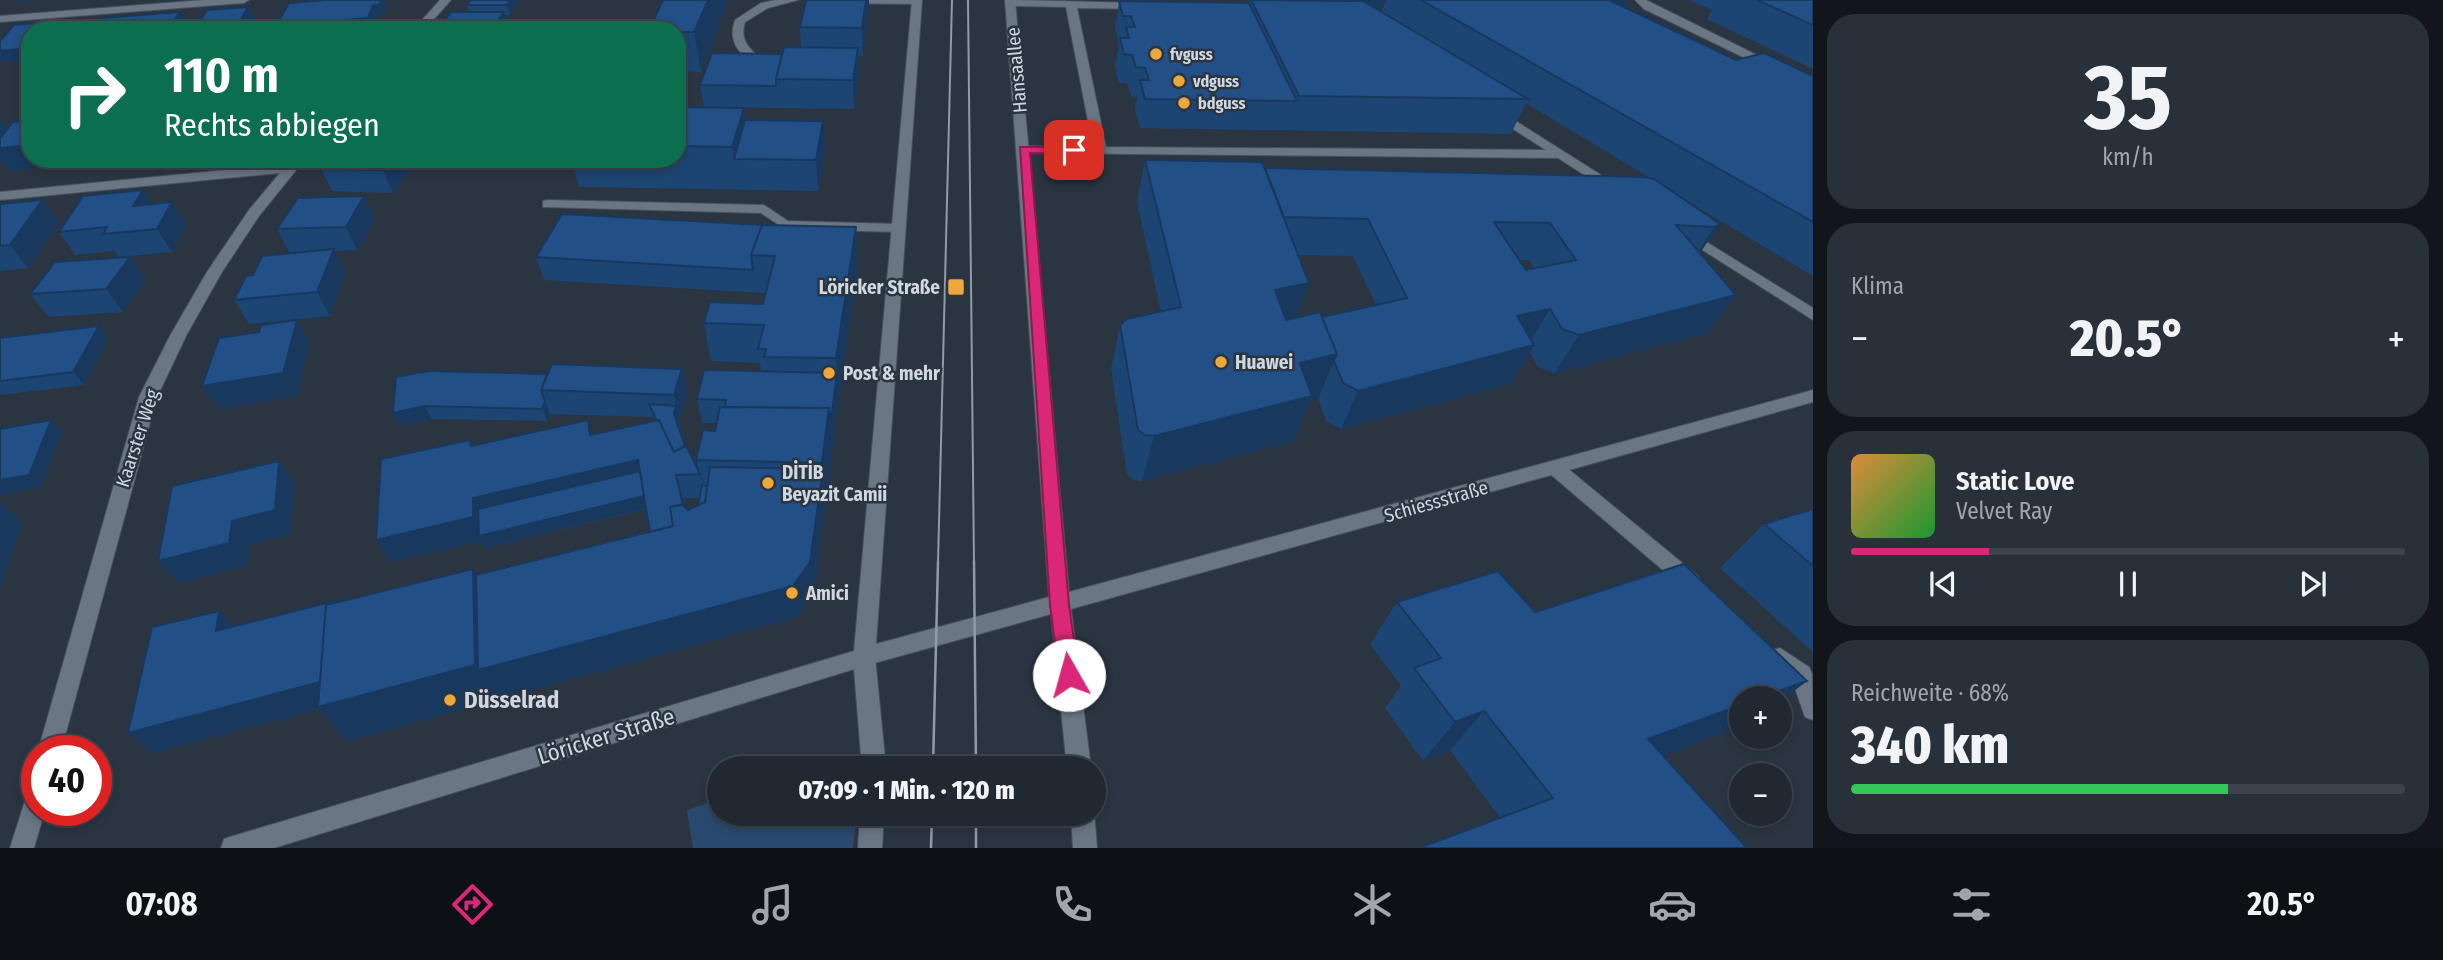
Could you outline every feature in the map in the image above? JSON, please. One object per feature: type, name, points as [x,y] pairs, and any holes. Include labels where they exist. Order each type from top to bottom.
[{"type":"street","points":[[0,19],[244,0]]},
{"type":"street","points":[[426,21],[446,0]]},
{"type":"street","points":[[758,61],[738,42],[735,35],[740,20],[754,9],[793,0]]},
{"type":"street","points":[[820,0],[916,1],[864,657],[873,756]]},
{"type":"street","points":[[1640,0],[1648,7],[1813,88]]},
{"type":"street","points":[[1010,2],[1155,7]]},
{"type":"street","name":"Hansaallee","points":[[1010,2],[1060,605],[1078,756]]},
{"type":"street","points":[[1072,5],[1100,150]]},
{"type":"street","points":[[1483,104],[1630,198]]},
{"type":"street","points":[[1024,150],[1561,154]]},
{"type":"street","points":[[0,195],[249,168]]},
{"type":"street","name":"Kaarster Weg","points":[[53,735],[148,397],[170,349],[228,249],[291,168]]},
{"type":"street","points":[[548,204],[764,209],[785,225],[898,229]]},
{"type":"street","points":[[1676,227],[1813,315]]},
{"type":"street","name":"Schiessstraße","points":[[1060,605],[1813,396]]},
{"type":"street","points":[[1555,468],[1707,596]]},
{"type":"street","name":"Löricker Straße","points":[[233,848],[864,657],[1060,605]]},
{"type":"street","points":[[1769,648],[1801,674],[1813,710]]},
{"type":"street","points":[[22,848],[28,826]]},
{"type":"street","points":[[870,848],[871,826]]},
{"type":"street","points":[[1084,826],[1086,848]]},
{"type":"shaded area","points":[[707,803],[707,826],[856,826],[853,848],[693,848],[687,810]]},
{"type":"building","points":[[381,0],[379,5],[373,5],[368,18],[279,21],[289,3]]},
{"type":"building","points":[[470,0],[510,0],[507,5],[467,5]]},
{"type":"building","points":[[663,0],[708,0],[694,32],[686,32],[686,21],[653,21]]},
{"type":"building","points":[[806,0],[866,0],[862,28],[800,27]]},
{"type":"building","points":[[1251,0],[1363,1],[1528,99],[1299,96]]},
{"type":"building","points":[[1421,0],[1609,0],[1736,60],[1764,53],[1813,76],[1813,222]]},
{"type":"building","points":[[1757,0],[1813,0],[1813,25]]},
{"type":"building","points":[[1119,1],[1249,3],[1297,101],[1145,99],[1140,80],[1149,80],[1145,68],[1136,67],[1132,55],[1124,54],[1120,38],[1129,38],[1126,27],[1135,27],[1131,16],[1123,16]]},
{"type":"building","points":[[248,7],[240,21],[200,21],[207,10]]},
{"type":"building","points":[[180,12],[174,21],[100,21],[102,18]]},
{"type":"building","points":[[451,12],[504,12],[498,21],[444,21]]},
{"type":"building","points":[[21,24],[21,49],[0,51],[0,41],[14,25]]},
{"type":"building","points":[[784,47],[858,48],[853,80],[776,79]]},
{"type":"building","points":[[712,53],[782,54],[776,86],[700,85]]},
{"type":"building","points":[[686,107],[744,108],[732,147],[686,146]]},
{"type":"building","points":[[745,120],[823,121],[816,160],[734,159]]},
{"type":"building","points":[[21,121],[21,146],[0,148],[0,138],[13,122]]},
{"type":"building","points":[[1145,160],[1262,162],[1309,283],[1275,290],[1286,320],[1320,312],[1337,354],[1300,363],[1312,396],[1154,436],[1145,435],[1138,430],[1120,325],[1127,319],[1181,307]]},
{"type":"building","points":[[322,168],[384,168],[383,170]]},
{"type":"building","points":[[1265,168],[1644,177],[1654,179],[1720,224],[1715,227],[1676,225],[1736,295],[1579,335],[1562,329],[1550,309],[1517,316],[1534,345],[1358,391],[1343,383],[1334,361],[1337,354],[1322,317],[1407,298],[1368,219],[1284,217]],"holes":[[[1494,222],[1550,223],[1576,260],[1526,270]]]},
{"type":"building","points":[[143,190],[133,206],[172,202],[157,229],[103,234],[107,227],[59,232],[83,196]]},
{"type":"building","points":[[364,196],[346,227],[277,229],[298,198]]},
{"type":"building","points":[[42,200],[10,245],[0,246],[0,204]]},
{"type":"building","points":[[562,214],[766,225],[762,225],[751,255],[753,270],[536,257]]},
{"type":"building","points":[[762,225],[856,227],[836,358],[764,357],[766,349],[758,349],[764,325],[704,323],[710,302],[763,304],[775,256],[751,255]]},
{"type":"building","points":[[334,249],[317,292],[234,300],[246,276],[253,275],[262,256]]},
{"type":"building","points":[[130,257],[106,289],[30,294],[55,262]]},
{"type":"building","points":[[297,320],[283,373],[202,386],[219,338],[259,332],[261,325]]},
{"type":"building","points":[[99,326],[73,372],[0,381],[0,338]]},
{"type":"building","points":[[552,364],[682,369],[674,395],[541,390]]},
{"type":"building","points":[[704,370],[837,373],[831,422],[829,408],[725,407],[726,400],[697,399]]},
{"type":"building","points":[[429,371],[547,374],[541,390],[545,401],[542,409],[425,406],[393,413],[396,377]]},
{"type":"building","points":[[649,404],[676,406],[674,414],[685,446],[674,452]]},
{"type":"building","points":[[720,407],[829,408],[822,463],[696,460],[703,430],[715,431]]},
{"type":"building","points":[[51,420],[29,475],[0,480],[0,429]]},
{"type":"building","points":[[588,420],[590,435],[659,420],[674,452],[686,445],[700,474],[676,475],[683,505],[670,507],[673,526],[650,532],[638,460],[473,498],[473,517],[376,540],[381,459],[470,440],[471,446]]},
{"type":"building","points":[[279,461],[275,510],[232,521],[229,543],[158,561],[172,486]]},
{"type":"building","points":[[710,467],[823,469],[810,562],[793,586],[478,670],[476,575],[673,526],[670,507],[682,504],[688,510],[705,502]]},
{"type":"building","points":[[640,471],[644,496],[479,536],[478,509]]},
{"type":"building","points":[[702,485],[707,486],[705,502],[698,505]]},
{"type":"building","points":[[1813,509],[1813,566],[1764,524]]},
{"type":"building","points":[[1684,564],[1807,681],[1792,686],[1729,686],[1729,709],[1648,739],[1747,848],[1419,848],[1553,798],[1484,711],[1455,722],[1414,668],[1441,658],[1397,602],[1498,571],[1535,612]]},
{"type":"building","points":[[473,569],[475,665],[318,707],[326,605]]},
{"type":"building","points":[[338,600],[326,605],[320,682],[128,733],[152,627],[219,611],[216,631]]},
{"type":"tram line","points":[[938,563],[952,0]]},
{"type":"tram line","points":[[968,0],[974,563]]},
{"type":"tram line","points":[[933,756],[938,561]]},
{"type":"tram line","points":[[974,561],[976,756]]},
{"type":"tram line","points":[[931,848],[932,826]]},
{"type":"tram line","points":[[976,826],[976,848]]},
{"type":"place","name":"fvguss","points":[[1156,54]]},
{"type":"place","name":"vdguss","points":[[1179,81]]},
{"type":"place","name":"bdguss","points":[[1184,103]]},
{"type":"place","name":"Löricker Straße","points":[[956,287]]},
{"type":"place","name":"Huawei","points":[[1221,362]]},
{"type":"place","name":"Post & mehr","points":[[829,373]]},
{"type":"place","name":"DİTİB Beyazit Camii","points":[[768,483]]},
{"type":"place","name":"Amici","points":[[792,593]]},
{"type":"place","name":"Düsselrad","points":[[450,700]]},
{"type":"route","points":[[1069,675],[1060,605],[1024,150],[1074,150]]}]
